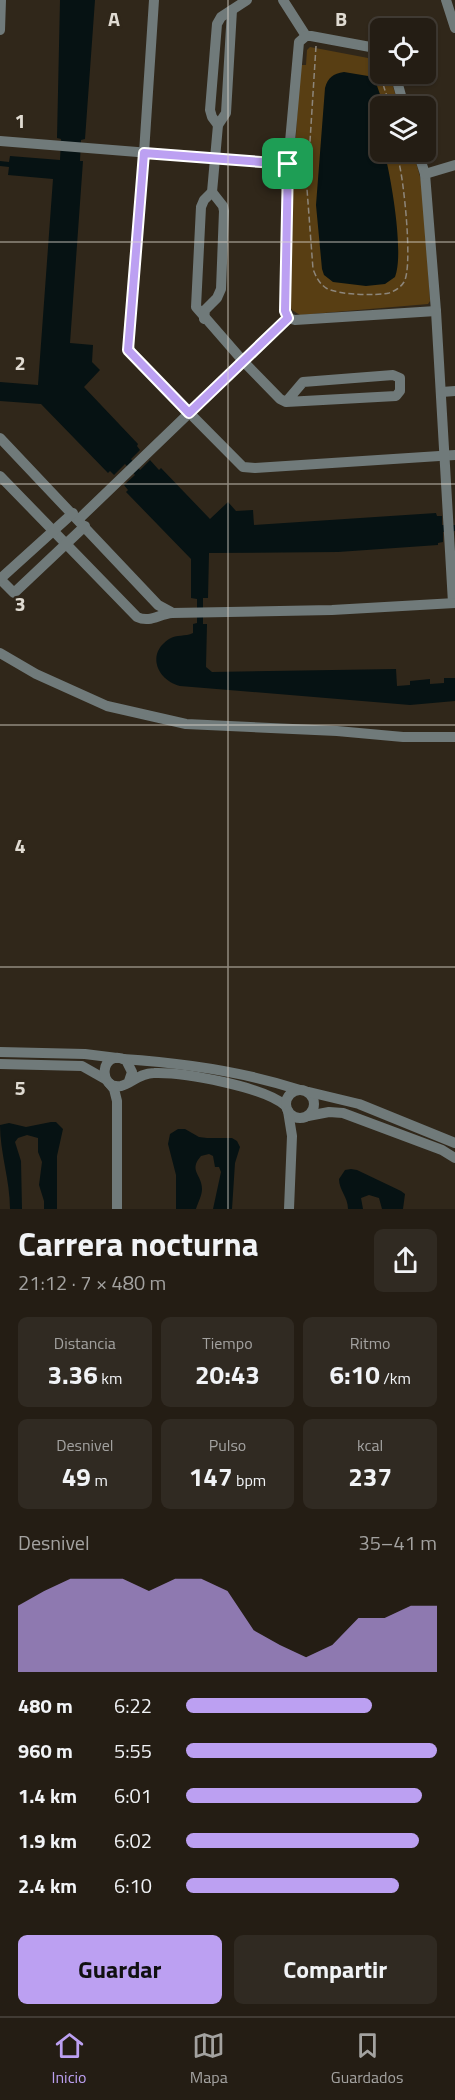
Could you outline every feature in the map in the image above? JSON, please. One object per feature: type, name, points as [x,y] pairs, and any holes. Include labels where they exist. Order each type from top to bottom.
[{"type":"street","points":[[0,30],[1,0]]},
{"type":"street","points":[[154,0],[128,350],[239,465],[249,468],[450,455]]},
{"type":"street","points":[[218,125],[210,110],[218,24],[221,17],[247,0]]},
{"type":"street","points":[[283,0],[306,36]]},
{"type":"street","points":[[446,0],[455,28]]},
{"type":"street","points":[[232,10],[226,113],[218,125],[212,192],[201,207],[195,303],[197,311],[280,399],[286,402],[396,396],[400,391],[400,378],[393,375],[303,382],[286,402]]},
{"type":"street","points":[[288,318],[285,311],[288,164],[298,47],[301,39],[306,36],[370,47]]},
{"type":"street","points":[[0,141],[288,164]]},
{"type":"street","points":[[0,476],[137,617],[148,620],[172,613],[333,610],[454,603],[449,514],[450,455],[442,392],[425,174],[421,162]]},
{"type":"street","points":[[425,174],[455,165]]},
{"type":"street","points":[[204,319],[205,310],[217,298],[221,290],[224,211],[223,206],[212,192]]},
{"type":"street","points":[[288,318],[295,320],[436,311]]},
{"type":"street","points":[[79,520],[52,530],[0,579],[14,593],[67,545],[79,520],[288,318]]},
{"type":"street","points":[[442,392],[455,391]]},
{"type":"street","points":[[0,438],[158,605],[172,613]]},
{"type":"street","points":[[0,653],[36,674],[107,706],[186,724],[337,731],[403,737],[455,737]]},
{"type":"street","points":[[0,1052],[85,1054],[169,1062],[265,1078],[304,1091],[359,1104],[455,1143]]},
{"type":"street","points":[[117,1101],[121,1089],[128,1082],[132,1072],[126,1060],[120,1058],[109,1061],[104,1074],[114,1089],[117,1101],[117,1209]]},
{"type":"street","points":[[0,1064],[82,1066],[99,1073],[117,1086],[154,1073],[204,1079],[264,1093],[287,1108],[295,1117],[329,1112],[343,1113],[442,1150],[455,1158]]},
{"type":"street","points":[[289,1209],[292,1136],[286,1101],[291,1094],[304,1091]]},
{"type":"street","points":[[292,1136],[295,1128],[312,1113],[315,1104],[304,1091]]},
{"type":"path","points":[[316,46],[307,189],[313,269],[316,278],[327,289],[345,293],[387,293],[395,291],[404,281],[407,265],[403,180],[399,163],[401,162]]},
{"type":"shaded area","points":[[60,0],[95,0],[85,139],[81,140],[80,161],[83,161],[70,343],[93,345],[92,362],[100,370],[84,387],[138,444],[140,450],[131,459],[140,470],[150,460],[159,470],[161,468],[210,519],[228,502],[236,511],[253,510],[254,525],[436,513],[437,516],[442,516],[442,525],[455,525],[455,531],[443,532],[443,542],[438,545],[338,552],[209,553],[208,598],[203,598],[203,624],[207,624],[206,667],[212,672],[396,669],[397,686],[410,685],[410,681],[430,679],[430,684],[444,683],[444,678],[455,678],[455,701],[410,705],[180,686],[172,683],[160,672],[156,659],[162,645],[172,637],[193,633],[193,624],[197,623],[197,599],[191,598],[191,559],[126,492],[128,490],[124,485],[135,475],[125,464],[114,475],[110,471],[108,473],[41,404],[0,401],[0,382],[38,385],[53,179],[8,175],[9,167],[0,166],[0,161],[9,162],[10,156],[60,160],[61,139],[57,138]]},
{"type":"shaded area","points":[[310,47],[368,58],[370,84],[392,84],[396,96],[370,96],[370,162],[416,162],[423,187],[430,301],[428,304],[300,315],[290,307],[300,65],[306,65],[307,50]]},
{"type":"shaded area","points":[[344,72],[370,76],[370,84],[376,84],[381,96],[370,96],[370,162],[387,162],[398,236],[395,277],[385,284],[366,286],[333,282],[324,275],[322,269],[316,205],[325,88],[331,77]]},
{"type":"shaded area","points":[[56,1122],[63,1129],[57,1156],[57,1209],[44,1209],[39,1185],[42,1162],[38,1152],[38,1138],[27,1135],[18,1138],[15,1142],[21,1161],[22,1209],[10,1209],[0,1125],[9,1123],[26,1127]]},
{"type":"shaded area","points":[[178,1129],[185,1129],[199,1137],[232,1138],[237,1141],[240,1147],[235,1163],[232,1209],[213,1209],[221,1172],[219,1167],[215,1167],[213,1156],[209,1154],[201,1156],[196,1165],[202,1189],[196,1209],[176,1209],[176,1175],[168,1144],[170,1134]]},
{"type":"shaded area","points":[[351,1169],[405,1194],[403,1209],[382,1209],[379,1198],[369,1195],[361,1198],[363,1209],[348,1209],[339,1179],[345,1170]]},
{"type":"route","points":[[144,153],[288,164],[285,311],[288,318],[189,413],[128,350],[144,153]]}]
